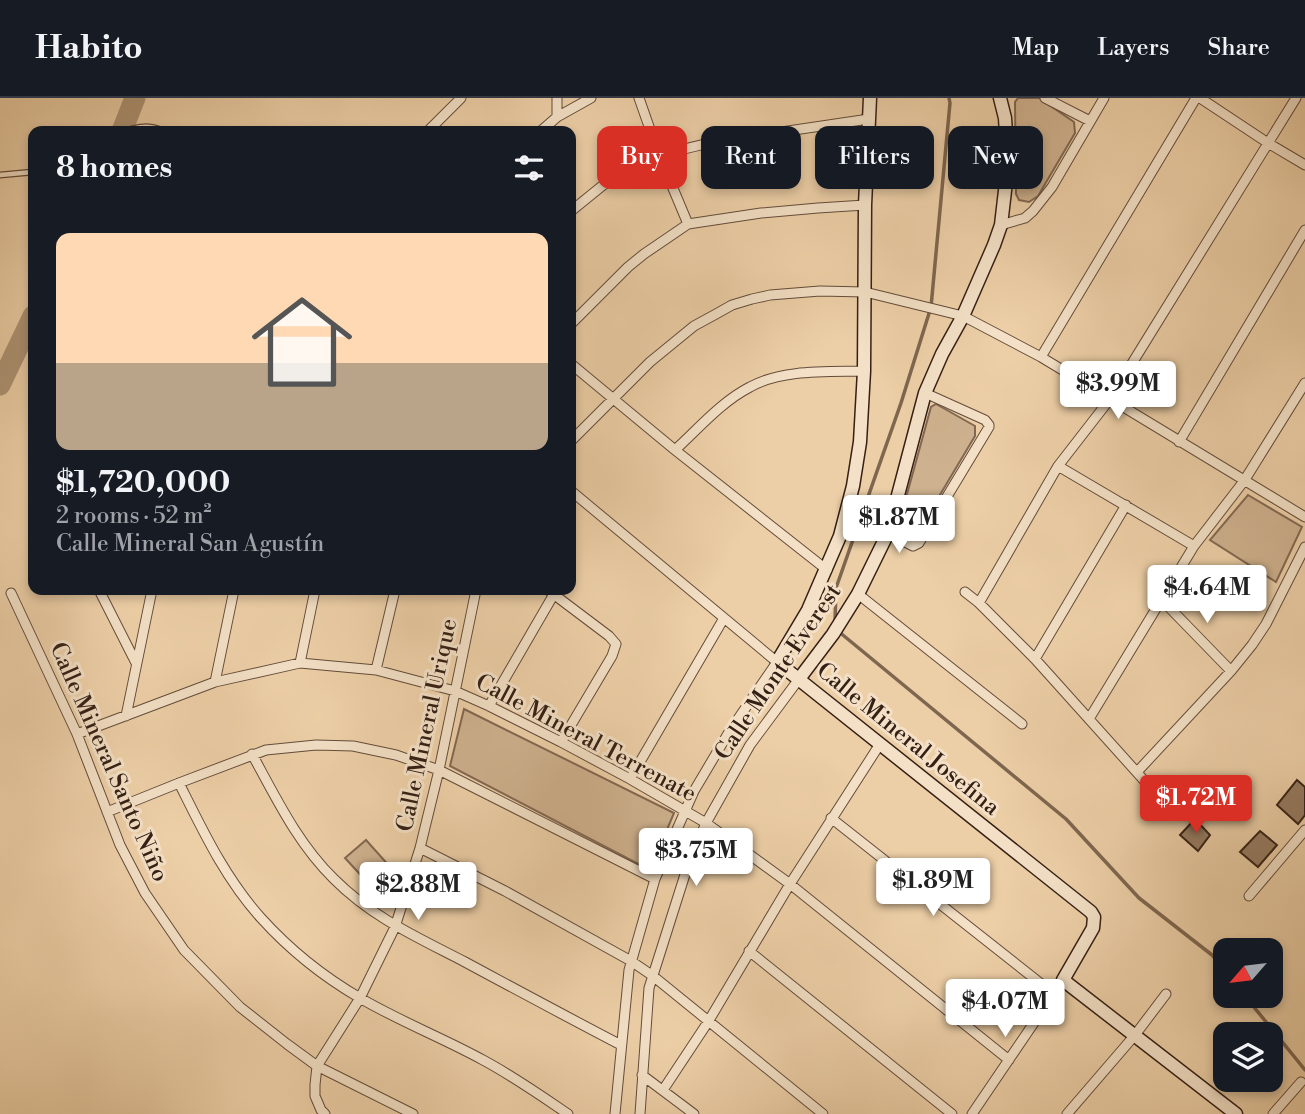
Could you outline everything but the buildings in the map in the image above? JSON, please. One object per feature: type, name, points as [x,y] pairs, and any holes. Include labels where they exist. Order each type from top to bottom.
[{"type":"street","points":[[433,126],[461,98]]},
{"type":"street","points":[[557,98],[557,117]]},
{"type":"street","points":[[547,126],[590,98]]},
{"type":"street","points":[[639,98],[649,126]]},
{"type":"street","name":"Calle Monte Everest","points":[[615,1114],[631,961],[655,879],[694,791],[808,610],[840,536],[853,486],[860,442],[864,371],[865,205],[870,98]]},
{"type":"street","name":"Calle Monte Everest","points":[[640,1114],[649,988],[681,886],[706,823],[750,745],[858,594],[888,533],[925,393],[988,262],[1001,225],[1008,165],[1005,118],[1000,98]]},
{"type":"street","points":[[1045,98],[1090,121]]},
{"type":"street","points":[[1001,225],[1025,218],[1033,211],[1052,187],[1104,98]]},
{"type":"street","points":[[1041,357],[1198,98],[1305,165]]},
{"type":"street","points":[[979,603],[1058,466],[1110,399],[1296,98]]},
{"type":"street","points":[[687,148],[869,119]]},
{"type":"street","points":[[576,207],[598,189]]},
{"type":"street","points":[[673,189],[688,224]]},
{"type":"street","points":[[576,319],[628,267],[688,224],[761,213],[865,205]]},
{"type":"street","points":[[1179,442],[1305,230]]},
{"type":"street","points":[[576,436],[650,362],[677,339],[694,326],[732,305],[769,295],[820,291],[865,292],[963,316],[1041,357],[1305,517]]},
{"type":"street","points":[[576,368],[827,570]]},
{"type":"street","points":[[675,450],[716,411],[752,386],[810,372],[864,371]]},
{"type":"street","points":[[1089,719],[1194,546],[1244,481],[1305,383]]},
{"type":"street","points":[[888,533],[916,546],[919,543],[989,425],[982,418],[925,393]]},
{"type":"street","points":[[1058,466],[1194,546]]},
{"type":"street","name":"Calle Mineral Josefina","points":[[576,495],[777,662],[1091,912],[1094,917],[1093,928],[1063,980]]},
{"type":"street","points":[[1035,659],[1126,505]]},
{"type":"street","points":[[1137,772],[1252,645],[1266,624],[1305,547]]},
{"type":"street","points":[[965,592],[1035,659],[1150,787]]},
{"type":"street","name":"Calle Mineral Santo Niño","points":[[11,593],[77,734],[120,845],[145,893],[184,950],[240,1007],[317,1066],[413,1114]]},
{"type":"street","points":[[858,594],[1022,724]]},
{"type":"street","points":[[102,595],[136,663]]},
{"type":"street","points":[[126,716],[151,595]]},
{"type":"street","points":[[215,682],[233,595]]},
{"type":"street","points":[[300,663],[314,595]]},
{"type":"street","points":[[376,670],[394,595]]},
{"type":"street","name":"Calle Mineral Urique","points":[[317,1066],[360,998],[395,927],[420,848],[439,770],[475,595]]},
{"type":"street","points":[[489,706],[549,595]]},
{"type":"street","points":[[555,595],[616,644],[612,656],[561,742]]},
{"type":"street","points":[[1162,600],[1231,671]]},
{"type":"street","points":[[630,779],[724,618]]},
{"type":"street","name":"Calle Mineral Terrenate","points":[[77,734],[215,682],[300,663],[376,670],[455,691],[561,742],[706,823],[790,884],[1009,1060]]},
{"type":"street","points":[[107,812],[266,750],[336,744],[353,746],[396,755],[439,770],[655,879]]},
{"type":"street","points":[[663,1090],[831,818],[880,744]]},
{"type":"street","points":[[252,754],[280,807],[308,849],[354,898],[395,927],[621,1045]]},
{"type":"street","points":[[179,783],[226,873],[260,917],[304,958],[360,998],[501,1069],[568,1114]]},
{"type":"street","points":[[831,818],[1054,994]]},
{"type":"street","points":[[1249,896],[1305,830]]},
{"type":"street","points":[[420,848],[505,891],[631,961],[824,1114]]},
{"type":"street","points":[[749,951],[952,1114]]},
{"type":"street","points":[[972,1114],[1063,980],[1236,1114]]},
{"type":"street","points":[[1068,1114],[1135,1035],[1166,993]]},
{"type":"street","points":[[317,1066],[314,1085],[321,1110],[325,1114]]},
{"type":"street","points":[[642,1075],[694,1114]]},
{"type":"street","points":[[1273,1114],[1301,1082]]},
{"type":"lane","points":[[0,175],[28,172]]},
{"type":"shaded area","points":[[1018,98],[1039,98],[1074,122],[1075,133],[1043,187],[1043,126],[1015,126],[1015,102]]},
{"type":"shaded area","points":[[1016,189],[1042,189],[1029,202],[1019,200]]},
{"type":"shaded area","points":[[936,404],[975,426],[975,436],[916,535],[908,537],[901,534],[898,527],[931,407]]},
{"type":"shaded area","points":[[1248,495],[1302,527],[1276,582],[1210,540]]},
{"type":"shaded area","points":[[464,709],[674,813],[650,870],[450,766]]},
{"type":"shaded area","points":[[366,840],[400,878],[380,896],[345,858]]},
{"type":"waterway","points":[[124,126],[135,98]]},
{"type":"waterway","points":[[835,622],[836,588],[901,403],[931,307],[949,98]]},
{"type":"waterway","points":[[0,385],[28,326]]},
{"type":"waterway","points":[[838,631],[1066,819],[1139,898],[1213,956]]},
{"type":"waterway","points":[[1255,1008],[1305,1070]]}]
